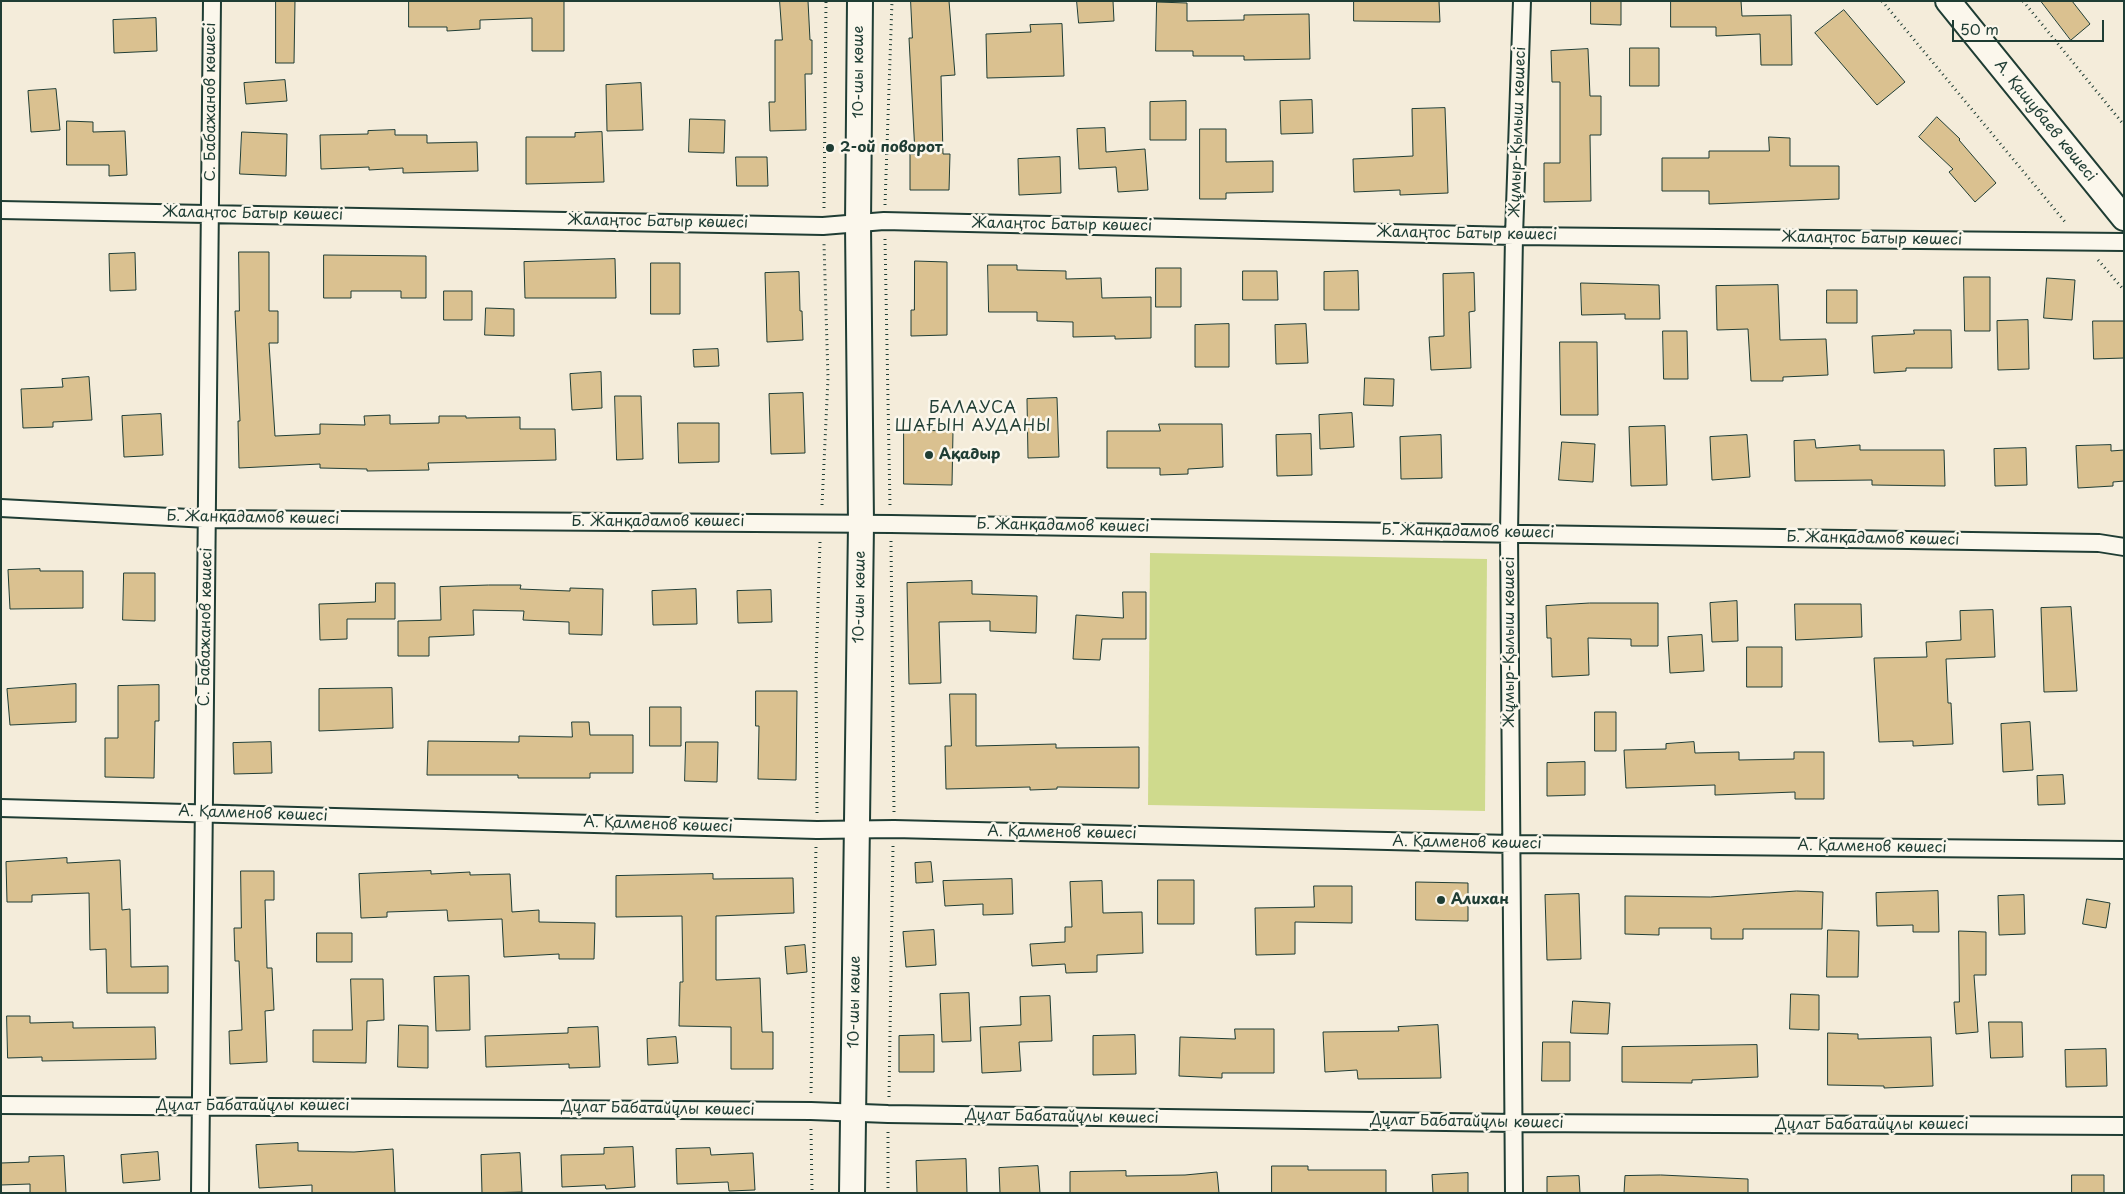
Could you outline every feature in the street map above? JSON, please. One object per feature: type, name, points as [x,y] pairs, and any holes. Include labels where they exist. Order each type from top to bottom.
[{"type":"street","name":"С. Бабажанов көшесі","points":[[200,1193],[202,812],[208,519],[212,1]]},
{"type":"street","name":"10-шы көше","points":[[852,1193],[861,524],[858,224],[860,1]]},
{"type":"street","name":"Жұмыр-Қылыш көшесі","points":[[1514,1193],[1515,1123],[1509,533],[1514,236],[1522,1]]},
{"type":"street","name":"А. Қашубаев көшесі","points":[[1948,1],[2124,218]]},
{"type":"street","name":"Жалаңтос Батыр көшесі","points":[[1,210],[824,226],[884,222],[1514,236],[2124,242]]},
{"type":"street","name":"Б. Жанқадамов көшесі","points":[[1,508],[208,519],[891,524],[1509,533],[2099,543],[2124,547]]},
{"type":"street","name":"А. Қалменов көшесі","points":[[1,808],[817,830],[894,829],[1511,844],[2124,850]]},
{"type":"street","name":"Дұлат Бабатайұлы көшесі","points":[[1,1105],[811,1111],[888,1114],[1515,1123],[2124,1126]]},
{"type":"path","points":[[812,1193],[811,1111],[817,830],[816,668],[828,378],[824,226],[826,1]]},
{"type":"path","points":[[888,1193],[894,829],[891,524],[884,222],[892,1]]},
{"type":"path","points":[[1882,1],[2081,241],[2124,290]]},
{"type":"path","points":[[2023,1],[2124,125]]},
{"type":"green space","points":[[1150,553],[1487,559],[1485,811],[1148,805]]},
{"type":"building","points":[[276,1],[295,1],[294,63],[276,63]]},
{"type":"building","points":[[409,1],[564,1],[564,51],[532,51],[532,18],[480,20],[480,29],[447,31],[447,27],[409,27]]},
{"type":"building","points":[[780,1],[808,1],[810,40],[812,40],[812,74],[805,74],[806,130],[770,131],[769,102],[775,102],[775,40],[782,40]]},
{"type":"building","points":[[911,1],[949,1],[955,75],[941,76],[943,154],[950,154],[949,190],[910,190],[910,154],[915,154],[909,38],[912,38]]},
{"type":"building","points":[[1077,1],[1113,1],[1114,21],[1079,23]]},
{"type":"building","points":[[1354,1],[1439,1],[1440,22],[1354,21]]},
{"type":"building","points":[[1591,1],[1621,1],[1621,25],[1591,24]]},
{"type":"building","points":[[1671,1],[1741,1],[1742,16],[1791,15],[1792,65],[1761,65],[1760,34],[1716,36],[1716,27],[1671,27]]},
{"type":"building","points":[[2041,1],[2072,1],[2090,24],[2071,40]]},
{"type":"building","points":[[1157,2],[1187,3],[1187,21],[1244,20],[1244,15],[1309,14],[1310,59],[1244,60],[1244,56],[1193,56],[1193,51],[1156,51]]},
{"type":"building","points":[[1844,10],[1905,82],[1877,105],[1815,33]]},
{"type":"building","points":[[156,18],[157,51],[114,53],[113,20]]},
{"type":"building","points":[[1062,24],[1064,76],[987,78],[986,34],[1031,32],[1030,25]]},
{"type":"building","points":[[1630,48],[1659,48],[1659,86],[1630,86]]},
{"type":"building","points":[[1588,49],[1590,96],[1601,96],[1601,135],[1590,135],[1591,201],[1544,202],[1544,163],[1560,163],[1560,82],[1552,82],[1551,51]]},
{"type":"building","points":[[285,80],[287,101],[246,104],[244,83]]},
{"type":"building","points":[[641,83],[643,130],[607,131],[606,85]]},
{"type":"building","points":[[56,89],[60,130],[31,132],[28,91]]},
{"type":"building","points":[[1312,100],[1313,133],[1281,134],[1280,101]]},
{"type":"building","points":[[1186,101],[1186,140],[1150,140],[1150,102]]},
{"type":"building","points":[[1445,108],[1448,193],[1400,195],[1400,190],[1354,192],[1353,159],[1413,156],[1412,109]]},
{"type":"building","points":[[1937,117],[1960,139],[1996,183],[1975,202],[1949,172],[1953,169],[1919,137]]},
{"type":"building","points":[[690,119],[725,120],[724,153],[689,152]]},
{"type":"building","points":[[67,121],[93,122],[93,132],[125,131],[127,175],[109,176],[109,165],[67,165]]},
{"type":"building","points":[[1105,128],[1106,152],[1145,149],[1148,190],[1118,192],[1116,167],[1079,169],[1077,129]]},
{"type":"building","points":[[1200,129],[1226,129],[1226,162],[1273,161],[1273,192],[1226,193],[1226,199],[1200,199]]},
{"type":"building","points":[[395,130],[395,135],[427,135],[427,143],[477,142],[478,171],[403,173],[403,168],[369,170],[369,167],[321,169],[320,135],[368,134],[368,131]]},
{"type":"building","points":[[242,132],[287,134],[286,176],[240,174]]},
{"type":"building","points":[[602,132],[604,182],[526,184],[526,137],[575,137],[575,133]]},
{"type":"building","points":[[1769,137],[1790,138],[1790,166],[1839,166],[1839,199],[1709,204],[1709,191],[1662,191],[1662,158],[1709,158],[1709,151],[1769,151]]},
{"type":"building","points":[[736,157],[767,157],[768,186],[737,186]]},
{"type":"building","points":[[1060,157],[1061,193],[1019,195],[1018,159]]},
{"type":"building","points":[[239,252],[269,252],[269,311],[278,311],[278,343],[269,343],[275,436],[320,434],[320,424],[365,425],[364,416],[390,415],[390,424],[439,423],[439,416],[466,416],[466,418],[520,417],[520,429],[555,429],[556,460],[428,463],[429,470],[367,471],[367,469],[320,468],[320,464],[239,468],[238,421],[240,421],[235,311],[239,311]]},
{"type":"building","points":[[135,253],[136,290],[110,291],[109,254]]},
{"type":"building","points":[[324,255],[426,256],[426,298],[401,298],[401,291],[351,291],[351,298],[324,298]]},
{"type":"building","points":[[615,259],[616,298],[525,298],[524,262]]},
{"type":"building","points":[[915,261],[947,262],[947,335],[911,336],[911,310],[914,310]]},
{"type":"building","points":[[651,263],[680,263],[680,314],[651,314]]},
{"type":"building","points":[[988,265],[1017,265],[1017,270],[1066,271],[1066,279],[1101,278],[1102,298],[1151,297],[1151,338],[1115,339],[1115,336],[1073,337],[1073,322],[1037,321],[1037,312],[989,312]]},
{"type":"building","points":[[1156,268],[1181,268],[1181,307],[1156,307]]},
{"type":"building","points":[[1243,271],[1277,271],[1278,300],[1243,300]]},
{"type":"building","points":[[1358,271],[1359,310],[1324,310],[1324,272]]},
{"type":"building","points":[[799,272],[803,340],[767,342],[765,273]]},
{"type":"building","points":[[1474,273],[1475,311],[1469,312],[1471,368],[1431,370],[1429,337],[1444,336],[1443,274]]},
{"type":"building","points":[[1964,277],[1990,277],[1990,331],[1965,331]]},
{"type":"building","points":[[2047,278],[2075,280],[2072,320],[2044,318]]},
{"type":"building","points":[[1581,283],[1659,285],[1660,319],[1625,319],[1625,314],[1582,315]]},
{"type":"building","points":[[1778,285],[1780,340],[1826,339],[1828,375],[1783,377],[1783,381],[1751,381],[1748,329],[1717,330],[1716,286]]},
{"type":"building","points":[[1827,290],[1857,290],[1857,323],[1827,323]]},
{"type":"building","points":[[444,291],[472,291],[472,320],[444,320]]},
{"type":"building","points":[[486,308],[514,309],[514,336],[485,335]]},
{"type":"building","points":[[2028,320],[2029,369],[1998,370],[1997,321]]},
{"type":"building","points":[[2093,321],[2124,321],[2124,358],[2094,359]]},
{"type":"building","points":[[1229,324],[1229,367],[1195,367],[1195,325]]},
{"type":"building","points":[[1306,324],[1308,363],[1276,364],[1275,325]]},
{"type":"building","points":[[1914,330],[1951,330],[1952,368],[1906,368],[1906,371],[1874,373],[1872,336],[1914,334]]},
{"type":"building","points":[[1663,331],[1687,331],[1688,379],[1664,379]]},
{"type":"building","points":[[1560,342],[1597,342],[1598,415],[1561,415]]},
{"type":"building","points":[[718,349],[719,366],[694,367],[693,350]]},
{"type":"building","points":[[601,372],[602,408],[572,410],[570,374]]},
{"type":"building","points":[[89,377],[92,420],[53,422],[53,427],[23,428],[21,389],[63,387],[62,379]]},
{"type":"building","points":[[1365,378],[1394,379],[1393,406],[1364,405]]},
{"type":"building","points":[[803,393],[805,453],[771,454],[769,394]]},
{"type":"building","points":[[615,396],[641,396],[643,459],[617,460]]},
{"type":"building","points":[[1057,398],[1059,457],[1028,458],[1027,399]]},
{"type":"building","points":[[1352,413],[1354,447],[1320,449],[1319,415]]},
{"type":"building","points":[[161,414],[163,455],[124,457],[122,416]]},
{"type":"building","points":[[678,423],[719,423],[719,462],[679,463]]},
{"type":"building","points":[[1159,424],[1222,424],[1223,467],[1188,469],[1188,474],[1160,475],[1160,468],[1107,468],[1107,431],[1160,431]]},
{"type":"building","points":[[1665,426],[1667,485],[1631,486],[1629,427]]},
{"type":"building","points":[[904,430],[953,431],[952,485],[904,484]]},
{"type":"building","points":[[1311,434],[1312,475],[1277,476],[1276,435]]},
{"type":"building","points":[[1441,435],[1442,478],[1401,479],[1400,437]]},
{"type":"building","points":[[1747,435],[1750,477],[1712,480],[1710,437]]},
{"type":"building","points":[[1815,440],[1816,448],[1860,445],[1860,450],[1944,450],[1945,486],[1872,485],[1872,480],[1795,481],[1794,441]]},
{"type":"building","points":[[1562,442],[1595,444],[1593,482],[1559,480]]},
{"type":"building","points":[[2111,445],[2111,451],[2124,450],[2124,481],[2113,482],[2113,486],[2078,488],[2076,446]]},
{"type":"building","points":[[2026,448],[2027,485],[1995,486],[1994,449]]},
{"type":"building","points":[[40,569],[40,571],[83,571],[83,608],[10,609],[8,570]]},
{"type":"building","points":[[124,573],[155,573],[155,621],[123,620]]},
{"type":"building","points":[[972,581],[972,594],[1037,596],[1036,633],[990,631],[990,621],[939,622],[941,683],[909,684],[907,583]]},
{"type":"building","points":[[376,583],[395,583],[395,619],[347,619],[347,639],[320,640],[319,604],[375,602]]},
{"type":"building","points":[[521,585],[520,589],[570,591],[570,588],[603,589],[602,635],[569,634],[569,622],[523,620],[524,611],[473,610],[474,635],[429,637],[429,656],[398,656],[398,621],[441,620],[440,587]]},
{"type":"building","points":[[696,589],[697,624],[653,625],[652,591]]},
{"type":"building","points":[[771,590],[772,622],[738,623],[737,591]]},
{"type":"building","points":[[1123,592],[1146,592],[1146,639],[1102,639],[1100,660],[1073,659],[1076,615],[1123,618]]},
{"type":"building","points":[[1737,601],[1738,641],[1712,642],[1710,603]]},
{"type":"building","points":[[1590,603],[1658,603],[1658,646],[1631,646],[1631,639],[1588,638],[1589,675],[1552,677],[1551,638],[1547,638],[1546,606]]},
{"type":"building","points":[[1795,604],[1861,604],[1862,637],[1796,640]]},
{"type":"building","points":[[2071,607],[2077,691],[2044,692],[2041,608]]},
{"type":"building","points":[[1993,610],[1995,657],[1946,659],[1948,703],[1951,703],[1953,744],[1913,746],[1913,741],[1879,742],[1874,658],[1927,657],[1926,642],[1961,640],[1960,611]]},
{"type":"building","points":[[1702,635],[1704,671],[1670,673],[1668,637]]},
{"type":"building","points":[[1747,647],[1782,647],[1782,687],[1747,687]]},
{"type":"building","points":[[76,684],[76,722],[10,725],[7,689]]},
{"type":"building","points":[[159,685],[159,721],[155,721],[154,778],[105,777],[105,738],[118,738],[118,686]]},
{"type":"building","points":[[392,688],[393,728],[319,731],[319,689]]},
{"type":"building","points":[[756,691],[797,691],[796,780],[758,779],[759,726],[756,726]]},
{"type":"building","points":[[950,694],[976,694],[976,746],[1056,744],[1056,748],[1139,747],[1139,788],[1057,787],[1057,789],[1030,790],[1030,787],[946,789],[945,746],[951,746]]},
{"type":"building","points":[[650,707],[681,707],[681,746],[650,746]]},
{"type":"building","points":[[1595,712],[1616,712],[1616,751],[1595,751]]},
{"type":"building","points":[[572,722],[589,722],[590,735],[633,735],[633,773],[590,773],[590,778],[518,778],[518,775],[427,775],[428,741],[519,742],[519,736],[572,737]]},
{"type":"building","points":[[2030,722],[2033,770],[2003,772],[2001,724]]},
{"type":"building","points":[[271,742],[272,773],[234,774],[233,743]]},
{"type":"building","points":[[686,742],[718,742],[717,782],[685,781]]},
{"type":"building","points":[[1694,742],[1695,753],[1739,752],[1739,760],[1794,759],[1794,752],[1824,752],[1824,799],[1795,799],[1795,792],[1715,795],[1715,785],[1626,788],[1624,750],[1666,749],[1666,744]]},
{"type":"building","points":[[1585,762],[1585,795],[1547,796],[1547,763]]},
{"type":"building","points":[[2063,775],[2065,804],[2038,805],[2037,776]]},
{"type":"building","points":[[67,858],[67,863],[120,860],[122,910],[130,909],[131,967],[168,966],[168,993],[107,993],[106,949],[90,950],[89,893],[32,895],[32,902],[7,902],[6,862]]},
{"type":"building","points":[[931,862],[933,882],[916,883],[915,863]]},
{"type":"building","points":[[241,871],[274,871],[274,900],[265,900],[267,968],[272,968],[274,1010],[265,1011],[267,1062],[230,1064],[229,1031],[242,1030],[239,961],[235,961],[234,928],[241,928]]},
{"type":"building","points":[[431,871],[431,874],[470,872],[470,875],[510,874],[512,912],[539,910],[539,922],[595,923],[594,959],[559,959],[559,954],[504,957],[502,919],[448,921],[447,910],[387,912],[387,917],[361,918],[359,874]]},
{"type":"building","points":[[713,874],[713,879],[793,878],[794,913],[716,916],[716,980],[760,978],[762,1032],[773,1032],[773,1069],[731,1069],[731,1027],[679,1026],[680,982],[683,982],[682,916],[616,917],[616,876]]},
{"type":"building","points":[[1012,879],[1013,914],[983,915],[983,904],[945,906],[943,881]]},
{"type":"building","points":[[1158,880],[1194,880],[1194,924],[1158,924]]},
{"type":"building","points":[[1102,881],[1103,913],[1142,912],[1143,953],[1097,955],[1097,972],[1066,973],[1065,964],[1032,966],[1030,944],[1065,942],[1065,927],[1072,927],[1070,882]]},
{"type":"building","points":[[1416,882],[1468,883],[1468,921],[1416,920]]},
{"type":"building","points":[[1314,886],[1352,886],[1352,923],[1295,922],[1295,954],[1256,955],[1255,908],[1314,907]]},
{"type":"building","points":[[1797,891],[1823,892],[1822,929],[1743,929],[1743,939],[1711,939],[1711,928],[1659,928],[1659,935],[1625,934],[1625,896],[1710,897]]},
{"type":"building","points":[[1938,891],[1939,932],[1913,932],[1913,925],[1877,926],[1876,893]]},
{"type":"building","points":[[1579,894],[1581,959],[1547,960],[1545,895]]},
{"type":"building","points":[[2024,895],[2025,934],[1999,935],[1998,896]]},
{"type":"building","points":[[2087,899],[2110,903],[2106,928],[2083,924]]},
{"type":"building","points":[[934,930],[936,965],[906,967],[903,932]]},
{"type":"building","points":[[1828,930],[1859,931],[1858,977],[1827,977]]},
{"type":"building","points":[[1959,931],[1986,932],[1986,975],[1974,975],[1978,1032],[1956,1034],[1954,1002],[1959,1002]]},
{"type":"building","points":[[317,933],[352,933],[352,962],[317,962]]},
{"type":"building","points":[[805,945],[807,972],[787,974],[785,947]]},
{"type":"building","points":[[469,976],[470,1030],[436,1031],[434,977]]},
{"type":"building","points":[[351,979],[383,979],[384,1020],[367,1021],[366,1063],[313,1062],[313,1030],[352,1030]]},
{"type":"building","points":[[969,993],[971,1041],[942,1042],[940,994]]},
{"type":"building","points":[[1791,994],[1819,995],[1819,1030],[1790,1029]]},
{"type":"building","points":[[1050,996],[1052,1041],[1019,1042],[1021,1071],[982,1073],[980,1027],[1021,1025],[1020,997]]},
{"type":"building","points":[[1573,1001],[1610,1003],[1608,1034],[1571,1033]]},
{"type":"building","points":[[7,1016],[30,1016],[30,1023],[73,1022],[73,1028],[155,1027],[156,1059],[42,1061],[42,1057],[8,1058]]},
{"type":"building","points":[[1989,1022],[2022,1022],[2023,1057],[1991,1058]]},
{"type":"building","points":[[399,1025],[428,1026],[428,1068],[398,1067]]},
{"type":"building","points":[[1438,1025],[1441,1078],[1358,1079],[1357,1070],[1325,1072],[1323,1032],[1399,1031],[1398,1027]]},
{"type":"building","points":[[598,1027],[600,1067],[569,1068],[569,1064],[486,1067],[485,1036],[568,1033],[568,1028]]},
{"type":"building","points":[[1235,1029],[1274,1029],[1274,1073],[1222,1073],[1222,1078],[1179,1076],[1180,1037],[1235,1039]]},
{"type":"building","points":[[1828,1033],[1858,1034],[1858,1039],[1931,1037],[1933,1086],[1884,1088],[1884,1086],[1828,1085]]},
{"type":"building","points":[[934,1035],[934,1072],[899,1072],[899,1036]]},
{"type":"building","points":[[1135,1035],[1136,1074],[1093,1075],[1093,1036]]},
{"type":"building","points":[[676,1037],[678,1063],[648,1065],[647,1039]]},
{"type":"building","points":[[1543,1042],[1570,1042],[1570,1081],[1542,1081]]},
{"type":"building","points":[[1757,1045],[1758,1077],[1692,1080],[1692,1083],[1622,1082],[1622,1047]]},
{"type":"building","points":[[2106,1049],[2107,1086],[2066,1087],[2065,1050]]},
{"type":"building","points":[[298,1143],[298,1151],[354,1152],[393,1149],[395,1193],[312,1193],[312,1185],[259,1188],[256,1145]]},
{"type":"building","points":[[633,1147],[635,1187],[606,1189],[605,1185],[562,1187],[561,1155],[604,1154],[604,1148]]},
{"type":"building","points":[[710,1148],[711,1155],[753,1153],[755,1190],[729,1191],[728,1182],[677,1184],[676,1149]]},
{"type":"building","points":[[158,1152],[160,1180],[123,1183],[121,1155]]},
{"type":"building","points":[[520,1153],[522,1192],[482,1193],[481,1155]]},
{"type":"building","points":[[64,1156],[66,1193],[30,1193],[30,1184],[1,1185],[1,1163],[29,1162],[29,1157]]},
{"type":"building","points":[[966,1159],[967,1193],[917,1193],[916,1161]]},
{"type":"building","points":[[1038,1166],[1040,1193],[1000,1193],[999,1168]]},
{"type":"building","points":[[1272,1166],[1308,1166],[1308,1170],[1386,1170],[1386,1193],[1272,1193]]},
{"type":"building","points":[[1126,1171],[1126,1176],[1185,1175],[1217,1172],[1219,1193],[1070,1193],[1070,1172]]},
{"type":"building","points":[[1468,1173],[1468,1193],[1433,1193],[1432,1175]]},
{"type":"building","points":[[1661,1175],[1748,1179],[1748,1193],[1624,1193],[1625,1176]]},
{"type":"building","points":[[2072,1175],[2104,1175],[2104,1193],[2072,1193]]},
{"type":"building","points":[[1579,1176],[1580,1193],[1547,1193],[1547,1177]]},
{"type":"place","name":"2-ой поворот","points":[[830,148]]},
{"type":"place","name":"Ақадыр","points":[[929,455]]},
{"type":"place","name":"Алихан","points":[[1441,900]]},
{"type":"district","name":"БАЛАУСА ШАҒЫН АУДАНЫ","points":[[973,418]]}]
